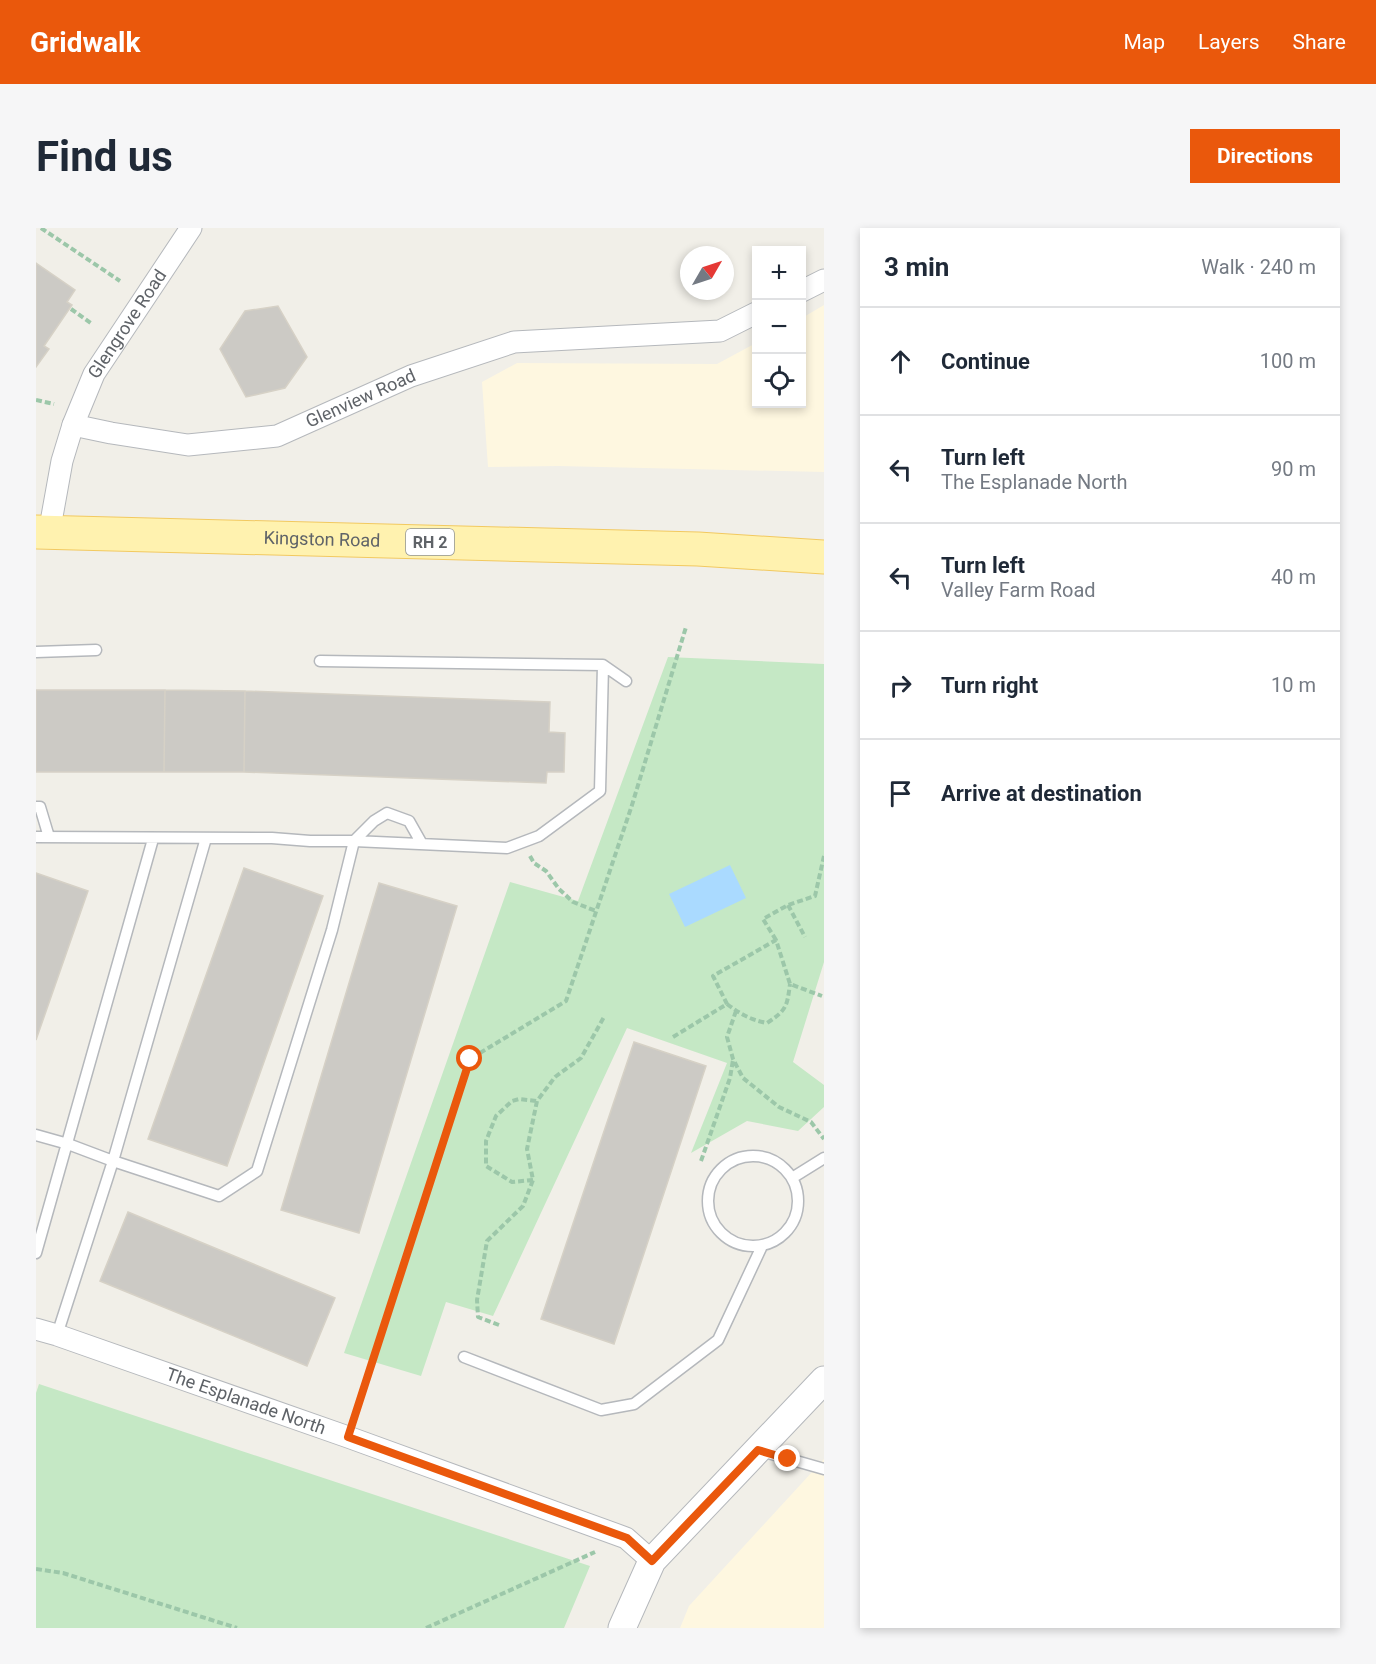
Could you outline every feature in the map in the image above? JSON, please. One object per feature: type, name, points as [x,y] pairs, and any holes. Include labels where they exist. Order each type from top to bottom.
[{"type":"main road","name":"Kingston Road","points":[[42,532],[698,549],[824,557]]},
{"type":"street","name":"Glengrove Road","points":[[73,425],[94,374],[191,228]]},
{"type":"street","points":[[806,289],[824,280]]},
{"type":"street","name":"Glenview Road","points":[[73,425],[188,445],[277,436],[411,376],[514,342],[720,331],[752,315]]},
{"type":"street","points":[[42,532],[73,425]]},
{"type":"street","name":"The Esplanade North","points":[[36,1329],[348,1437],[627,1538],[652,1561]]},
{"type":"street","points":[[622,1628],[652,1561],[824,1380]]},
{"type":"lane","points":[[36,652],[96,650]]},
{"type":"lane","points":[[320,661],[603,665],[626,681]]},
{"type":"lane","points":[[36,837],[272,838],[507,848],[539,836],[600,791],[603,665]]},
{"type":"lane","points":[[36,807],[40,807],[49,837]]},
{"type":"lane","points":[[36,1135],[219,1196],[257,1171],[332,930],[354,841],[374,821],[387,813],[409,821],[422,844]]},
{"type":"lane","points":[[57,1335],[113,1161],[206,838]]},
{"type":"lane","points":[[36,1253],[153,839]]},
{"type":"lane","points":[[758,1157],[775,1162],[792,1178],[796,1189],[798,1206],[793,1223],[782,1236],[762,1245],[748,1246],[732,1241],[718,1230],[710,1214],[708,1197],[714,1180],[725,1166],[740,1158],[758,1157]]},
{"type":"lane","points":[[792,1178],[824,1158]]},
{"type":"lane","points":[[464,1357],[601,1410],[634,1404],[718,1340],[762,1245]]},
{"type":"lane","points":[[758,1450],[824,1469]]},
{"type":"path","points":[[41,228],[120,281]]},
{"type":"path","points":[[71,309],[92,324]]},
{"type":"path","points":[[36,400],[54,404]]},
{"type":"path","points":[[348,1437],[470,1059],[566,1001],[632,805],[686,627]]},
{"type":"path","points":[[521,843],[534,863],[546,871],[559,889],[573,902],[596,911]]},
{"type":"path","points":[[776,940],[713,976],[727,1004],[753,1020],[766,1023],[776,1017],[787,1005],[790,984],[776,940],[763,919],[788,905],[815,896],[824,856]]},
{"type":"path","points":[[788,905],[805,937]]},
{"type":"path","points":[[790,984],[822,996]]},
{"type":"path","points":[[673,1037],[727,1004]]},
{"type":"path","points":[[736,1011],[727,1037],[733,1059],[744,1078],[779,1107],[811,1122],[824,1138]]},
{"type":"path","points":[[499,1325],[478,1317],[477,1300],[487,1241],[523,1206],[532,1180],[526,1149],[537,1101],[555,1077],[581,1058],[604,1017]]},
{"type":"path","points":[[700,1161],[730,1077],[733,1059]]},
{"type":"path","points":[[532,1180],[512,1182],[486,1166],[486,1140],[496,1116],[512,1101],[519,1099],[537,1101]]},
{"type":"path","points":[[426,1628],[627,1538]]},
{"type":"path","points":[[36,1569],[63,1573],[237,1628]]},
{"type":"shaded area","points":[[824,305],[824,472],[558,466],[488,467],[482,382],[517,363],[717,364],[752,345],[752,408],[806,408],[806,316]]},
{"type":"shaded area","points":[[824,1459],[824,1628],[680,1628],[689,1606]]},
{"type":"green space","points":[[668,657],[824,664],[824,962],[793,1062],[824,1085],[824,1107],[798,1131],[747,1121],[691,1153],[727,1063],[627,1028],[493,1316],[446,1302],[421,1376],[344,1353],[510,882],[578,901]]},
{"type":"green space","points":[[39,1384],[590,1566],[564,1628],[36,1628],[36,1393]]},
{"type":"water","points":[[730,865],[746,898],[685,927],[669,894]]},
{"type":"building","points":[[36,263],[75,290],[67,302],[72,305],[44,346],[49,349],[36,367]]},
{"type":"building","points":[[278,306],[307,357],[285,388],[246,397],[220,349],[245,311]]},
{"type":"building","points":[[36,690],[165,690],[164,772],[36,772]]},
{"type":"building","points":[[165,690],[245,691],[244,772],[164,772]]},
{"type":"building","points":[[245,691],[550,702],[549,732],[565,733],[564,772],[547,772],[546,783],[244,772]]},
{"type":"building","points":[[244,868],[323,896],[227,1166],[148,1139]]},
{"type":"building","points":[[36,873],[88,891],[36,1040]]},
{"type":"building","points":[[379,883],[457,906],[359,1233],[281,1210]]},
{"type":"building","points":[[634,1042],[706,1066],[614,1344],[541,1319]]},
{"type":"building","points":[[128,1212],[335,1298],[307,1366],[100,1281]]},
{"type":"route","points":[[470,1059],[348,1437],[627,1538],[652,1561],[758,1450],[788,1459]]}]
